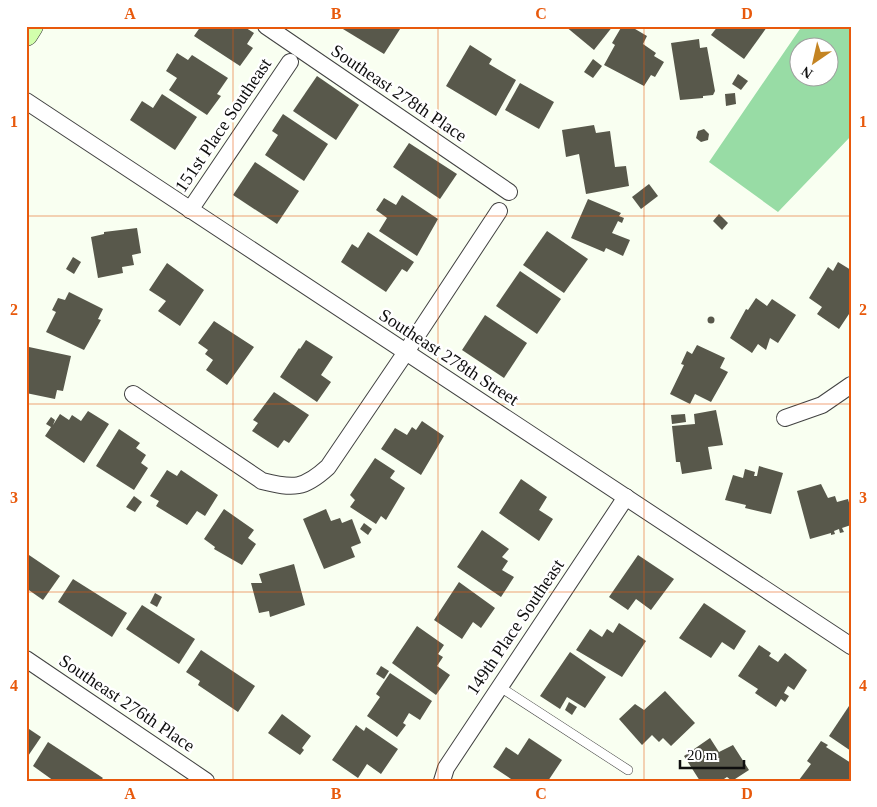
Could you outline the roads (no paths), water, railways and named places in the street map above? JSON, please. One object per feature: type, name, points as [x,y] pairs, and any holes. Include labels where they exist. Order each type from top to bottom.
[{"type":"street","points":[[26,34],[31,26]]},
{"type":"street","name":"Southeast 278th Place","points":[[266,26],[509,192]]},
{"type":"street","name":"151st Place Southeast","points":[[190,210],[290,62]]},
{"type":"street","name":"Southeast 278th Street","points":[[26,101],[851,646]]},
{"type":"street","points":[[133,394],[262,481],[280,486],[311,483],[328,467],[499,211]]},
{"type":"street","points":[[785,418],[822,405],[851,385]]},
{"type":"street","name":"149th Place Southeast","points":[[442,781],[446,768],[626,497]]},
{"type":"street","name":"Southeast 276th Place","points":[[26,659],[206,781]]},
{"type":"lane","points":[[500,687],[628,770]]}]
